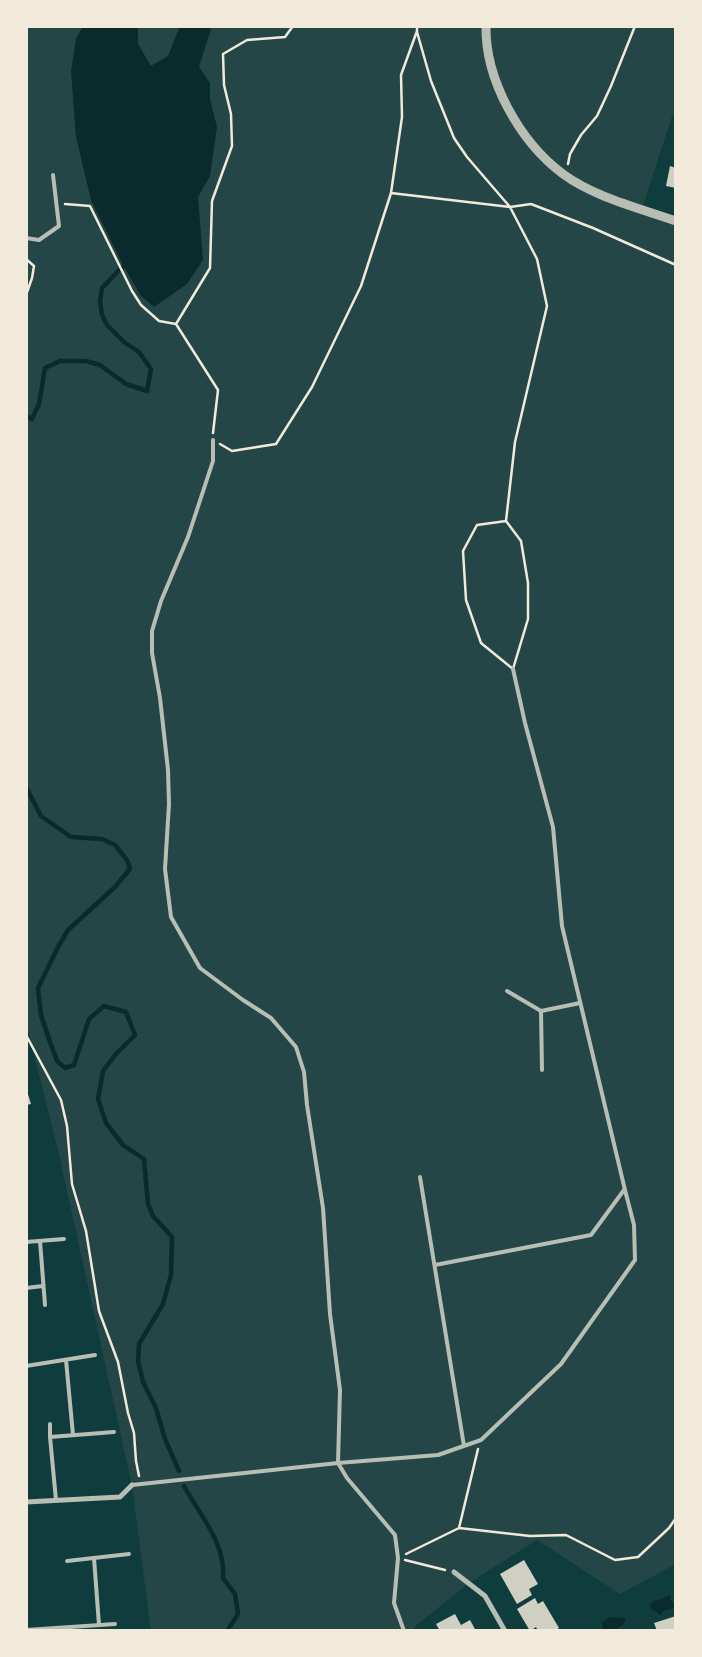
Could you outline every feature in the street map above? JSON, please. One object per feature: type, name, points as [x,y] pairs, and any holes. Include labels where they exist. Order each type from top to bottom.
[{"type":"street","points":[[486,26],[490,61],[500,92],[507,107],[545,159],[564,174],[597,192],[676,221]]},
{"type":"street","points":[[26,1502],[120,1497],[132,1485]]},
{"type":"street","points":[[454,1572],[485,1596],[505,1631]]},
{"type":"lane","points":[[26,238],[39,240],[59,226],[53,175]]},
{"type":"lane","points":[[213,440],[213,462],[188,537],[161,601],[152,631],[152,653],[160,698],[168,770],[169,804],[165,869],[171,917],[200,968],[271,1018],[296,1047],[304,1072],[307,1105],[323,1208],[330,1314],[340,1390],[338,1463],[347,1478],[395,1535],[398,1558],[394,1603],[404,1631]]},
{"type":"lane","points":[[132,1485],[338,1463],[438,1455],[481,1440],[560,1364],[634,1260],[634,1225],[624,1190],[562,926],[553,827],[525,723],[513,669]]},
{"type":"lane","points":[[507,991],[541,1011],[580,1003]]},
{"type":"lane","points":[[541,1011],[542,1070]]},
{"type":"lane","points":[[420,1177],[464,1446]]},
{"type":"lane","points":[[435,1265],[591,1235],[624,1190]]},
{"type":"lane","points":[[26,1242],[64,1239]]},
{"type":"lane","points":[[40,1241],[45,1306]]},
{"type":"lane","points":[[26,1288],[43,1286]]},
{"type":"lane","points":[[26,1366],[95,1355]]},
{"type":"lane","points":[[66,1360],[73,1435]]},
{"type":"lane","points":[[50,1424],[56,1500]]},
{"type":"lane","points":[[50,1437],[114,1432]]},
{"type":"lane","points":[[67,1561],[129,1554]]},
{"type":"lane","points":[[94,1558],[99,1625]]},
{"type":"lane","points":[[26,1630],[115,1624]]},
{"type":"path","points":[[176,324],[210,268],[212,201],[232,146],[231,114],[224,85],[222,54],[247,40],[285,38],[293,26]]},
{"type":"path","points":[[417,26],[431,81],[454,138],[467,157],[510,207],[537,259],[547,306],[515,442],[506,521],[521,541],[528,583],[528,619],[513,669],[481,643],[466,600],[463,551],[477,525],[506,521]]},
{"type":"path","points":[[564,174],[570,154],[581,135],[597,116],[611,86],[634,26]]},
{"type":"path","points":[[57,203],[90,206],[132,291],[141,305],[159,321],[176,324],[218,390],[213,440],[232,451],[276,444],[312,387],[362,286],[391,193],[402,117],[401,75],[417,31]]},
{"type":"path","points":[[391,193],[510,207],[531,204],[593,228],[676,265]]},
{"type":"path","points":[[26,259],[34,266],[26,296]]},
{"type":"path","points":[[26,1035],[61,1100],[67,1126],[72,1184],[86,1231],[100,1311],[118,1362],[134,1433],[140,1484]]},
{"type":"path","points":[[459,1528],[481,1440]]},
{"type":"path","points":[[398,1558],[459,1528],[530,1536],[566,1535],[615,1560],[638,1557],[669,1528],[676,1518]]},
{"type":"path","points":[[398,1558],[454,1572]]},
{"type":"shaded area","points":[[26,26],[676,26],[676,111],[672,116],[642,209],[676,221],[676,1564],[620,1594],[537,1540],[469,1583],[414,1627],[415,1631],[151,1631],[132,1485],[57,1146],[26,1022],[26,274],[28,268],[26,267]]},
{"type":"shaded area","points":[[83,26],[138,26],[138,44],[151,66],[168,56],[180,26],[212,26],[199,67],[210,83],[210,99],[217,127],[210,176],[198,197],[203,260],[187,284],[154,307],[141,296],[124,267],[91,200],[76,137],[71,71],[76,39]]},
{"type":"shaded area","points":[[670,1595],[671,1601],[675,1605],[673,1608],[663,1611],[661,1615],[652,1610],[650,1605],[655,1600]]},
{"type":"shaded area","points":[[611,1617],[626,1619],[617,1629],[603,1630],[602,1622]]},
{"type":"building","points":[[670,166],[676,168],[676,188],[666,186]]},
{"type":"building","points":[[26,1088],[31,1104],[26,1105]]},
{"type":"building","points":[[524,1560],[538,1584],[529,1589],[532,1595],[517,1604],[500,1574]]},
{"type":"building","points":[[535,1598],[538,1604],[543,1601],[559,1628],[554,1631],[538,1631],[536,1627],[530,1631],[517,1609]]},
{"type":"building","points":[[455,1614],[461,1625],[470,1620],[476,1631],[440,1631],[436,1624]]},
{"type":"building","points":[[676,1616],[676,1631],[657,1631],[654,1623]]},
{"type":"waterway","points":[[26,416],[32,419],[39,404],[45,368],[60,361],[86,361],[100,365],[126,384],[147,391],[151,369],[139,352],[124,342],[107,325],[102,315],[100,301],[102,288],[121,268],[128,264]]},
{"type":"waterway","points":[[26,787],[41,816],[71,837],[102,839],[115,845],[127,860],[130,869],[115,887],[68,930],[38,988],[41,1015],[50,1042],[57,1061],[65,1068],[74,1065],[89,1019],[104,1006],[126,1012],[135,1035],[116,1054],[103,1071],[98,1099],[106,1123],[123,1145],[144,1159],[148,1204],[153,1216],[172,1237],[171,1275],[163,1304],[139,1344],[138,1361],[143,1382],[156,1408],[165,1439],[179,1471]]},
{"type":"waterway","points":[[184,1486],[216,1541],[223,1565],[223,1578],[235,1594],[238,1614],[227,1631]]}]
